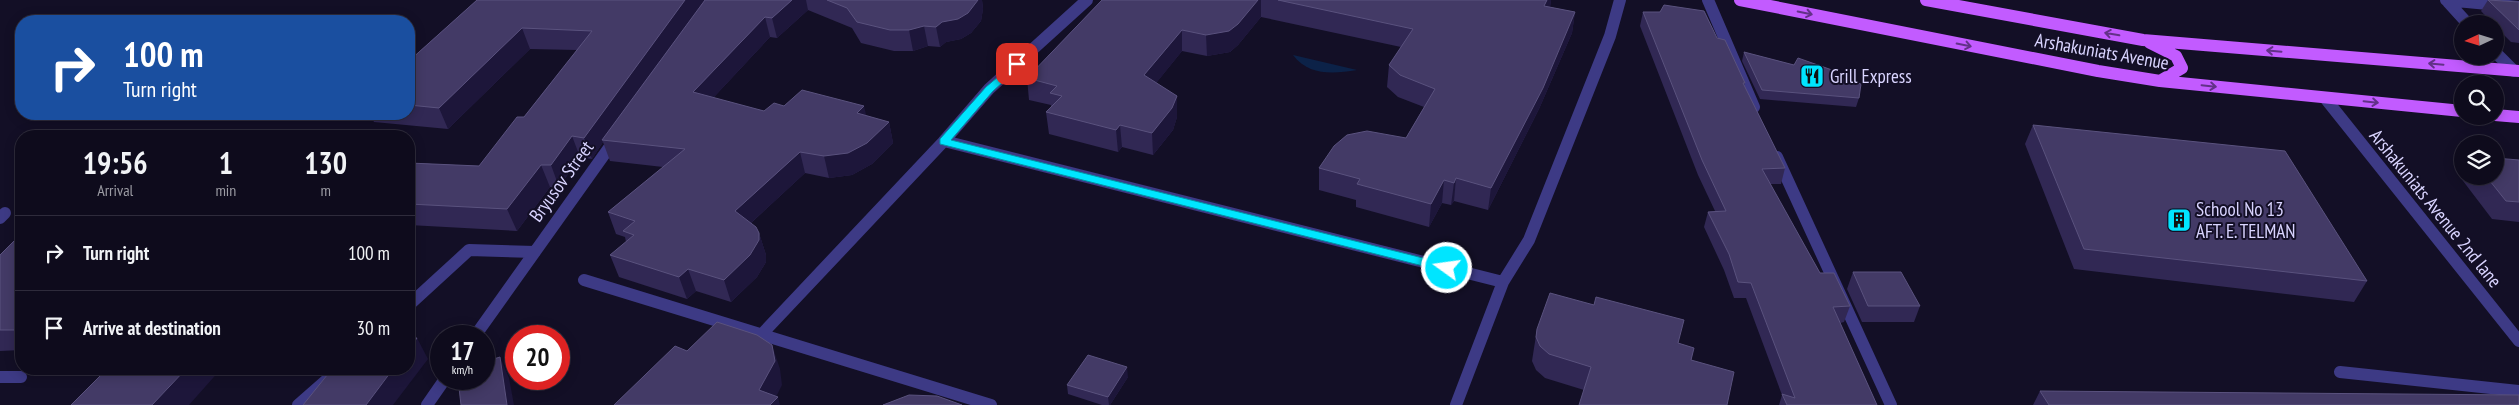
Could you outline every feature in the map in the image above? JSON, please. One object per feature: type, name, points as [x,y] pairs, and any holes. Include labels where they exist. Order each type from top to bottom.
[{"type":"main road","name":"Arshakuniats Avenue","points":[[1740,0],[2098,71],[2160,81],[2454,111]]},
{"type":"main road","name":"Arshakuniats Avenue","points":[[1926,0],[2143,40],[2516,71]]},
{"type":"main road","points":[[2143,40],[2176,56],[2182,68],[2160,81]]},
{"type":"main road","points":[[2504,116],[2519,117]]},
{"type":"street","points":[[762,334],[944,142],[989,89],[1087,0]]},
{"type":"street","points":[[1456,405],[1503,282],[1529,240],[1610,36],[1620,0]]},
{"type":"street","points":[[1708,0],[1759,118]]},
{"type":"street","points":[[2447,1],[2519,7]]},
{"type":"street","points":[[2447,1],[2460,15]]},
{"type":"street","points":[[2504,60],[2516,71]]},
{"type":"street","name":"Arshakuniats Avenue 2nd lane","points":[[2326,98],[2519,341]]},
{"type":"street","name":"Bryusov Street","points":[[484,325],[622,130]]},
{"type":"street","points":[[944,142],[1503,282]]},
{"type":"street","points":[[1772,145],[1891,405]]},
{"type":"street","points":[[415,300],[470,250],[535,252]]},
{"type":"street","points":[[584,280],[991,405]]},
{"type":"street","points":[[2340,372],[2519,391]]},
{"type":"street","points":[[298,405],[332,375]]},
{"type":"street","points":[[0,377],[21,377]]},
{"type":"street","points":[[427,405],[437,390]]},
{"type":"water","points":[[1293,55],[1357,70],[1322,72],[1306,67]]},
{"type":"building","points":[[477,0],[685,0],[584,138],[572,136],[551,165],[541,165],[507,209],[415,204],[415,163],[479,166],[517,117],[524,117],[592,31],[522,28],[439,108],[415,106],[415,56]]},
{"type":"building","points":[[705,0],[792,0],[772,18],[765,17],[693,92],[764,111],[774,103],[784,106],[802,90],[864,106],[857,113],[889,122],[867,143],[848,153],[824,156],[800,152],[735,211],[756,227],[759,233],[759,240],[750,255],[724,280],[688,269],[679,277],[610,255],[634,235],[623,231],[635,221],[608,212],[685,149],[602,140]]},
{"type":"building","points":[[827,0],[978,0],[968,13],[958,19],[942,22],[936,27],[924,26],[909,30],[890,30],[857,22],[847,8]]},
{"type":"building","points":[[1102,0],[1258,0],[1238,24],[1229,31],[1206,35],[1182,30],[1144,75],[1177,96],[1172,108],[1152,133],[1120,125],[1116,130],[1046,112],[1062,96],[1050,93],[1057,86],[1027,78]]},
{"type":"building","points":[[1278,0],[1547,0],[1544,6],[1575,12],[1543,88],[1491,188],[1456,178],[1454,183],[1444,180],[1431,204],[1357,184],[1360,179],[1319,168],[1334,146],[1347,135],[1367,131],[1406,138],[1435,89],[1400,75],[1389,65],[1413,29]]},
{"type":"building","points":[[2488,0],[2519,2],[2519,30],[2504,15]]},
{"type":"building","points":[[1664,5],[1704,11],[1717,38],[1725,40],[1745,83],[1743,83],[1785,168],[1762,169],[1820,273],[1834,273],[1850,306],[1833,307],[1877,405],[1787,405],[1782,394],[1795,398],[1751,283],[1738,282],[1729,254],[1708,212],[1726,211],[1702,160],[1643,12],[1660,12]]},
{"type":"building","points":[[1744,52],[1794,65],[1798,58],[1832,70],[1833,76],[1861,84],[1859,98],[1762,90]]},
{"type":"building","name":"School No 13 AFT. E. TELMAN","points":[[2033,125],[2285,151],[2367,281],[2084,249]]},
{"type":"building","points":[[2504,159],[2519,160],[2519,202],[2506,201],[2493,185],[2504,185]]},
{"type":"building","points":[[15,240],[15,330],[0,330],[0,255]]},
{"type":"building","points":[[1853,272],[1901,272],[1920,306],[1868,306]]},
{"type":"building","points":[[1550,293],[1594,305],[1596,297],[1684,320],[1678,343],[1694,348],[1691,360],[1734,372],[1727,405],[1579,405],[1591,367],[1549,354],[1540,346],[1536,337]]},
{"type":"building","points":[[717,322],[757,335],[772,345],[775,361],[759,390],[778,397],[770,405],[614,405],[675,346],[687,351]]},
{"type":"building","points":[[1088,355],[1127,367],[1108,397],[1067,385]]},
{"type":"building","points":[[500,357],[507,405],[461,405],[459,390],[495,390],[495,359]]},
{"type":"building","points":[[101,375],[180,375],[152,405],[71,405]]},
{"type":"building","points":[[327,375],[388,375],[366,405],[303,405]]},
{"type":"building","points":[[2040,391],[2519,395],[2519,405],[2049,405]]},
{"type":"building","points":[[909,395],[937,396],[962,405],[883,405]]},
{"type":"place","name":"Grill Express","points":[[1812,76]]},
{"type":"place","name":"School No 13 AFT. E. TELMAN","points":[[2179,220]]},
{"type":"route","points":[[1017,64],[989,89],[944,142],[1447,268]]}]
